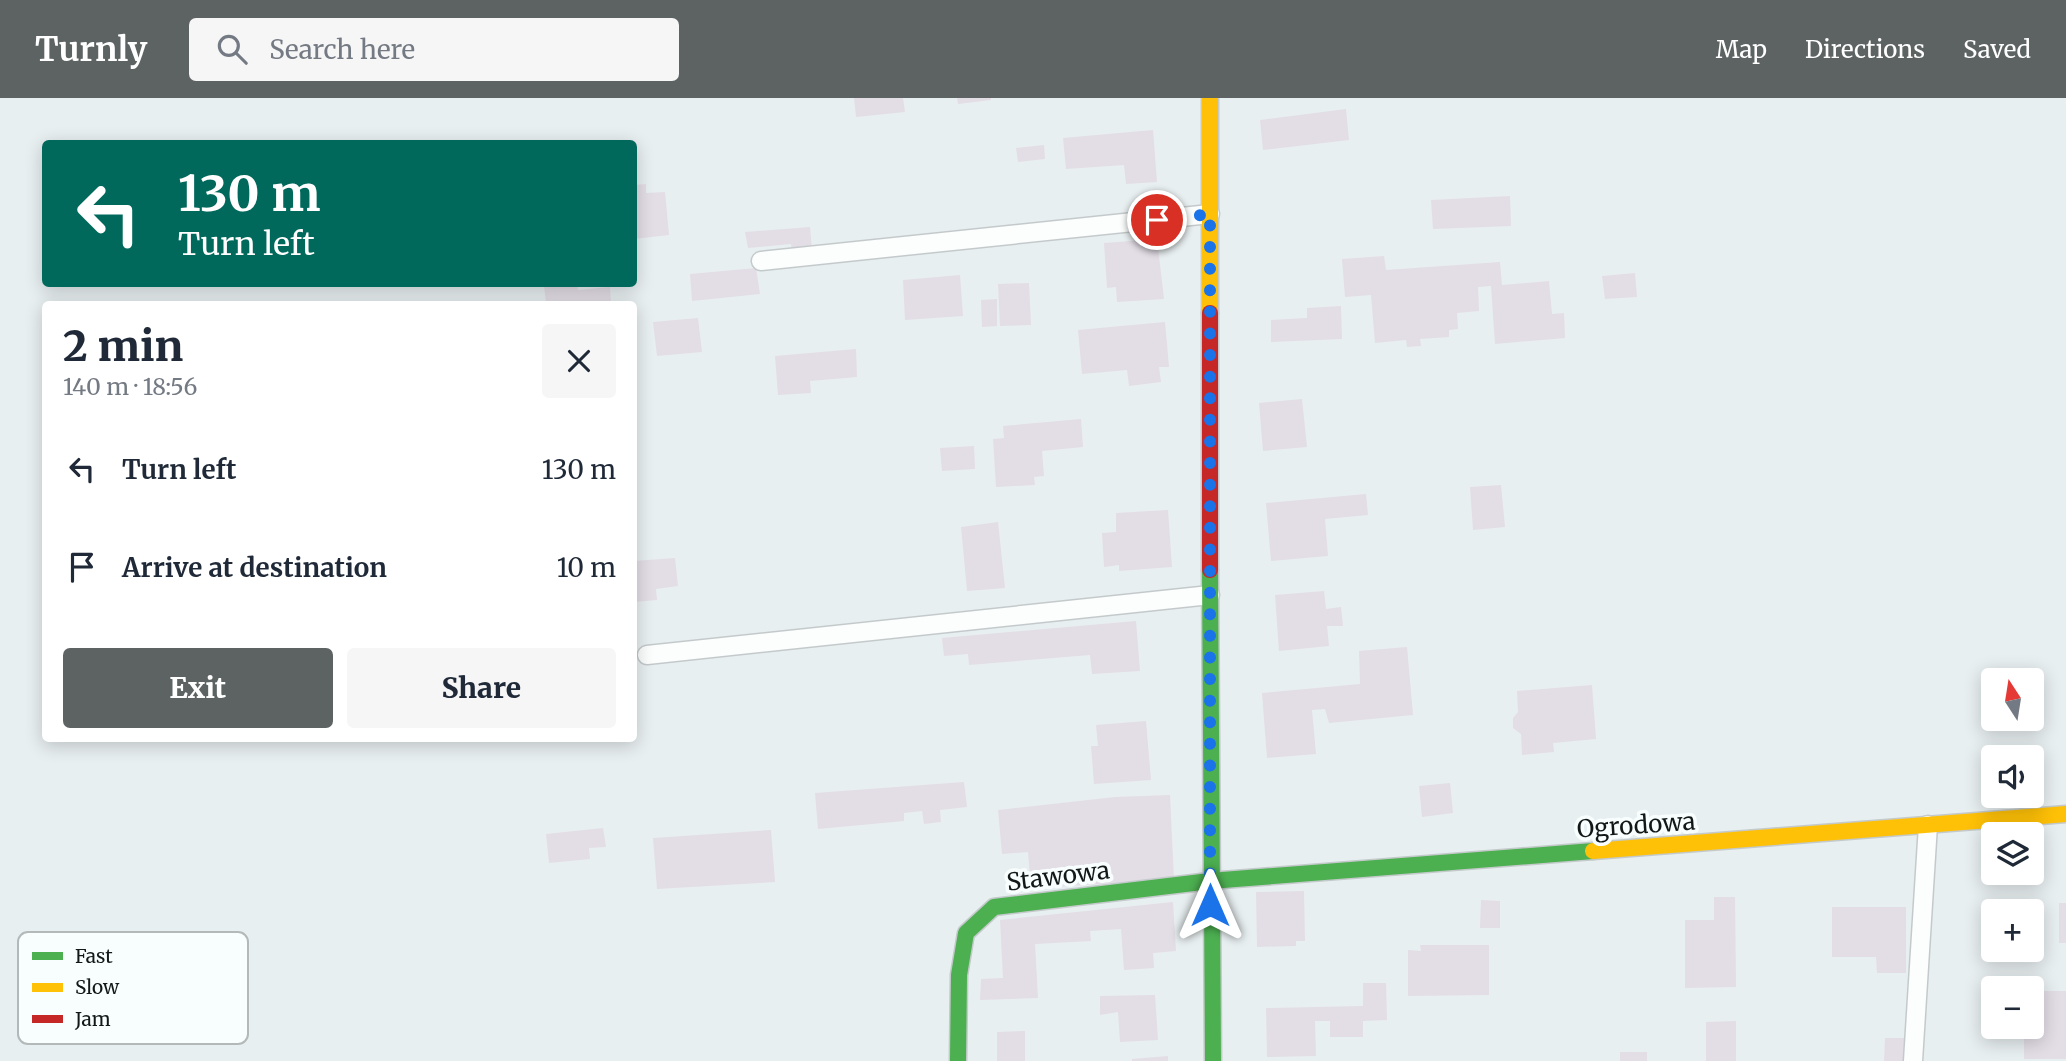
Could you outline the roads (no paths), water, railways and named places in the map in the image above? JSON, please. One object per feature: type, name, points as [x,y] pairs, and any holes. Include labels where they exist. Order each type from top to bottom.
[{"type":"street","points":[[1210,98],[1210,881],[1213,1061]]},
{"type":"street","name":"Ogrodowa","points":[[1210,881],[2066,814]]},
{"type":"street","name":"Stawowa","points":[[958,1061],[959,975],[966,933],[994,907],[1210,881]]},
{"type":"lane","points":[[761,261],[1210,214]]},
{"type":"lane","points":[[647,655],[1210,595]]},
{"type":"lane","points":[[1913,1061],[1928,825]]}]
